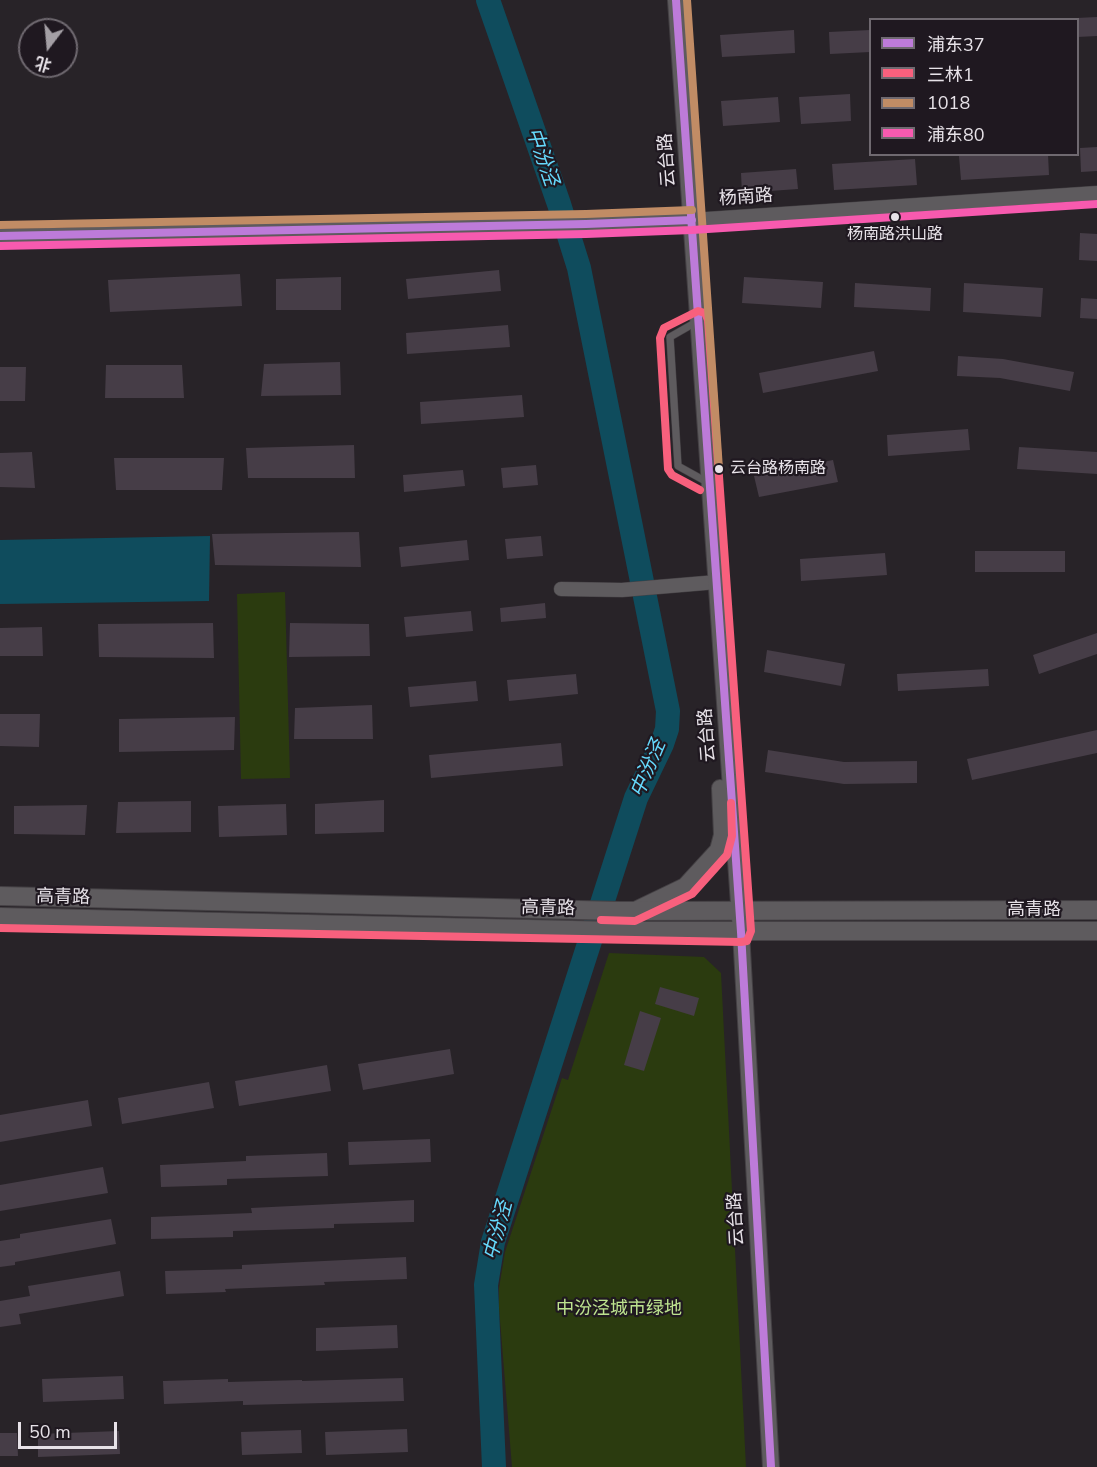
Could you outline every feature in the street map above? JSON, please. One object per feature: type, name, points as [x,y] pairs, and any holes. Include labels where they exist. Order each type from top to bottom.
[{"type":"main road","name":"高青路","points":[[0,896],[626,911],[1097,910]]},
{"type":"main road","name":"高青路","points":[[0,917],[566,928],[615,931],[1097,931]]},
{"type":"street","name":"云台路","points":[[676,0],[740,912],[771,1467]]},
{"type":"street","name":"杨南路","points":[[0,236],[692,220],[1097,193]]},
{"type":"street","points":[[561,589],[622,590],[717,582]]},
{"type":"street","points":[[626,911],[685,886],[718,850],[722,835],[720,783],[729,762]]},
{"type":"lane","points":[[698,321],[670,337],[678,466],[710,484]]},
{"type":"green space","points":[[285,592],[290,778],[241,779],[237,594]]},
{"type":"green space","name":"中汾泾城市绿地","points":[[609,953],[704,957],[721,973],[746,1467],[512,1467],[499,1308],[499,1288],[505,1252],[562,1078],[568,1080]]},
{"type":"water","points":[[210,536],[209,601],[0,604],[0,540]]},
{"type":"building","points":[[1097,17],[1097,36],[1079,37],[1079,18],[1077,18]]},
{"type":"building","points":[[794,30],[795,53],[722,57],[720,35]]},
{"type":"building","points":[[869,30],[869,52],[830,54],[829,32]]},
{"type":"building","points":[[850,94],[851,121],[801,124],[799,97]]},
{"type":"building","points":[[778,97],[780,122],[723,126],[721,101]]},
{"type":"building","points":[[1097,147],[1097,171],[1081,172],[1080,148]]},
{"type":"building","points":[[959,156],[1048,156],[1049,175],[961,180]]},
{"type":"building","points":[[915,159],[917,185],[834,190],[832,164]]},
{"type":"building","points":[[796,169],[798,189],[742,193],[741,173]]},
{"type":"building","points":[[1080,233],[1097,234],[1097,261],[1079,260]]},
{"type":"building","points":[[499,270],[501,291],[408,299],[406,279]]},
{"type":"building","points":[[240,274],[242,306],[110,312],[108,280]]},
{"type":"building","points":[[341,277],[341,310],[276,310],[276,279]]},
{"type":"building","points":[[744,277],[823,282],[821,308],[742,303]]},
{"type":"building","points":[[855,283],[931,288],[930,311],[854,307]]},
{"type":"building","points":[[964,283],[1043,288],[1041,317],[963,312]]},
{"type":"building","points":[[1081,298],[1097,299],[1097,319],[1080,318]]},
{"type":"building","points":[[508,325],[510,347],[407,354],[406,333]]},
{"type":"building","points":[[874,351],[878,371],[763,393],[759,373]]},
{"type":"building","points":[[958,356],[1003,359],[1074,372],[1070,391],[1000,378],[957,376]]},
{"type":"building","points":[[340,362],[341,395],[261,396],[264,364]]},
{"type":"building","points":[[106,365],[182,365],[184,398],[105,398]]},
{"type":"building","points":[[0,367],[26,367],[25,401],[0,401]]},
{"type":"building","points":[[522,395],[524,417],[421,424],[420,402]]},
{"type":"building","points":[[968,429],[970,450],[888,456],[887,435]]},
{"type":"building","points":[[354,445],[355,478],[248,478],[246,448]]},
{"type":"building","points":[[1019,447],[1097,452],[1097,474],[1017,469]]},
{"type":"building","points":[[32,452],[35,488],[0,487],[0,453]]},
{"type":"building","points":[[114,458],[224,458],[222,490],[116,490]]},
{"type":"building","points":[[833,460],[838,482],[759,497],[754,476]]},
{"type":"building","points":[[536,465],[538,485],[503,488],[501,468]]},
{"type":"building","points":[[463,470],[465,486],[404,492],[403,475]]},
{"type":"building","points":[[359,532],[361,567],[215,565],[212,534]]},
{"type":"building","points":[[541,536],[543,556],[507,559],[505,539]]},
{"type":"building","points":[[467,540],[469,560],[401,567],[399,547]]},
{"type":"building","points":[[975,551],[1065,551],[1065,572],[975,572]]},
{"type":"building","points":[[885,553],[887,575],[801,581],[800,559]]},
{"type":"building","points":[[545,603],[546,618],[501,622],[500,608]]},
{"type":"building","points":[[471,611],[473,631],[406,637],[404,617]]},
{"type":"building","points":[[213,623],[214,658],[99,657],[98,624]]},
{"type":"building","points":[[290,623],[369,624],[370,656],[289,657]]},
{"type":"building","points":[[42,627],[43,656],[0,656],[0,628]]},
{"type":"building","points":[[1097,633],[1097,654],[1039,674],[1033,655]]},
{"type":"building","points":[[767,650],[845,664],[841,686],[764,672]]},
{"type":"building","points":[[988,669],[989,686],[898,691],[897,674]]},
{"type":"building","points":[[576,674],[578,694],[509,701],[507,680]]},
{"type":"building","points":[[476,681],[478,701],[410,707],[408,687]]},
{"type":"building","points":[[372,705],[373,739],[294,739],[295,708]]},
{"type":"building","points":[[0,714],[40,714],[39,747],[0,746]]},
{"type":"building","points":[[235,717],[234,750],[119,752],[119,719]]},
{"type":"building","points":[[1097,730],[1097,753],[972,780],[967,759]]},
{"type":"building","points":[[561,743],[563,766],[431,778],[429,755]]},
{"type":"building","points":[[768,750],[844,762],[917,761],[917,783],[844,784],[765,772]]},
{"type":"building","points":[[384,800],[384,832],[315,834],[315,804]]},
{"type":"building","points":[[191,801],[191,832],[116,833],[118,802]]},
{"type":"building","points":[[286,804],[287,835],[219,837],[218,806]]},
{"type":"building","points":[[87,805],[85,835],[14,834],[14,806]]},
{"type":"building","points":[[660,987],[699,998],[694,1016],[655,1004]]},
{"type":"building","points":[[640,1011],[661,1018],[644,1071],[624,1065]]},
{"type":"building","points":[[450,1049],[454,1074],[363,1090],[358,1064]]},
{"type":"building","points":[[327,1065],[331,1091],[239,1106],[235,1081]]},
{"type":"building","points":[[209,1082],[214,1108],[122,1124],[118,1098]]},
{"type":"building","points":[[88,1100],[92,1126],[0,1142],[0,1115]]},
{"type":"building","points":[[430,1139],[431,1162],[349,1165],[348,1142]]},
{"type":"building","points":[[327,1153],[328,1176],[227,1179],[227,1185],[161,1187],[160,1165],[246,1161],[246,1156]]},
{"type":"building","points":[[103,1167],[108,1193],[0,1211],[0,1185]]},
{"type":"building","points":[[414,1200],[414,1222],[334,1224],[334,1228],[233,1231],[233,1237],[151,1239],[151,1217],[252,1213],[251,1208]]},
{"type":"building","points":[[111,1219],[116,1244],[15,1262],[15,1265],[0,1267],[0,1241],[20,1238],[20,1234]]},
{"type":"building","points":[[406,1257],[407,1279],[324,1282],[325,1285],[166,1294],[165,1271],[242,1269],[242,1265]]},
{"type":"building","points":[[120,1271],[124,1296],[19,1314],[21,1324],[0,1327],[0,1301],[30,1296],[28,1286]]},
{"type":"building","points":[[397,1325],[398,1348],[316,1351],[316,1328]]},
{"type":"building","points":[[123,1376],[124,1399],[43,1402],[42,1379]]},
{"type":"building","points":[[403,1378],[404,1401],[243,1405],[243,1401],[164,1404],[163,1381],[228,1379],[228,1382]]},
{"type":"building","points":[[407,1429],[408,1452],[326,1455],[325,1432]]},
{"type":"building","points":[[301,1430],[302,1453],[242,1455],[241,1432]]},
{"type":"building","points":[[119,1431],[120,1454],[38,1457],[38,1434]]},
{"type":"building","points":[[0,1433],[17,1433],[18,1456],[0,1456]]},
{"type":"waterway","name":"中汾泾","points":[[488,0],[579,268],[668,711],[667,729],[636,798],[493,1242],[486,1285],[494,1467]]},
{"type":"transit line","name":"浦东37","points":[[676,0],[741,932],[771,1467]]},
{"type":"transit line","name":"1018","points":[[687,0],[719,469]]},
{"type":"transit line","name":"浦东80","points":[[0,246],[692,230],[1097,204]]},
{"type":"transit line","name":"1018","points":[[0,225],[692,210]]},
{"type":"transit line","name":"浦东37","points":[[0,236],[692,220]]},
{"type":"transit line","name":"三林1","points":[[0,928],[747,941],[751,931],[708,320],[705,313],[698,311],[664,328],[660,338],[668,469],[672,475],[700,490]]},
{"type":"transit line","name":"三林1","points":[[601,920],[635,921],[692,894],[727,855],[732,836],[731,803]]},
{"type":"place","name":"杨南路洪山路","points":[[895,217]]},
{"type":"place","name":"云台路杨南路","points":[[719,469]]}]
